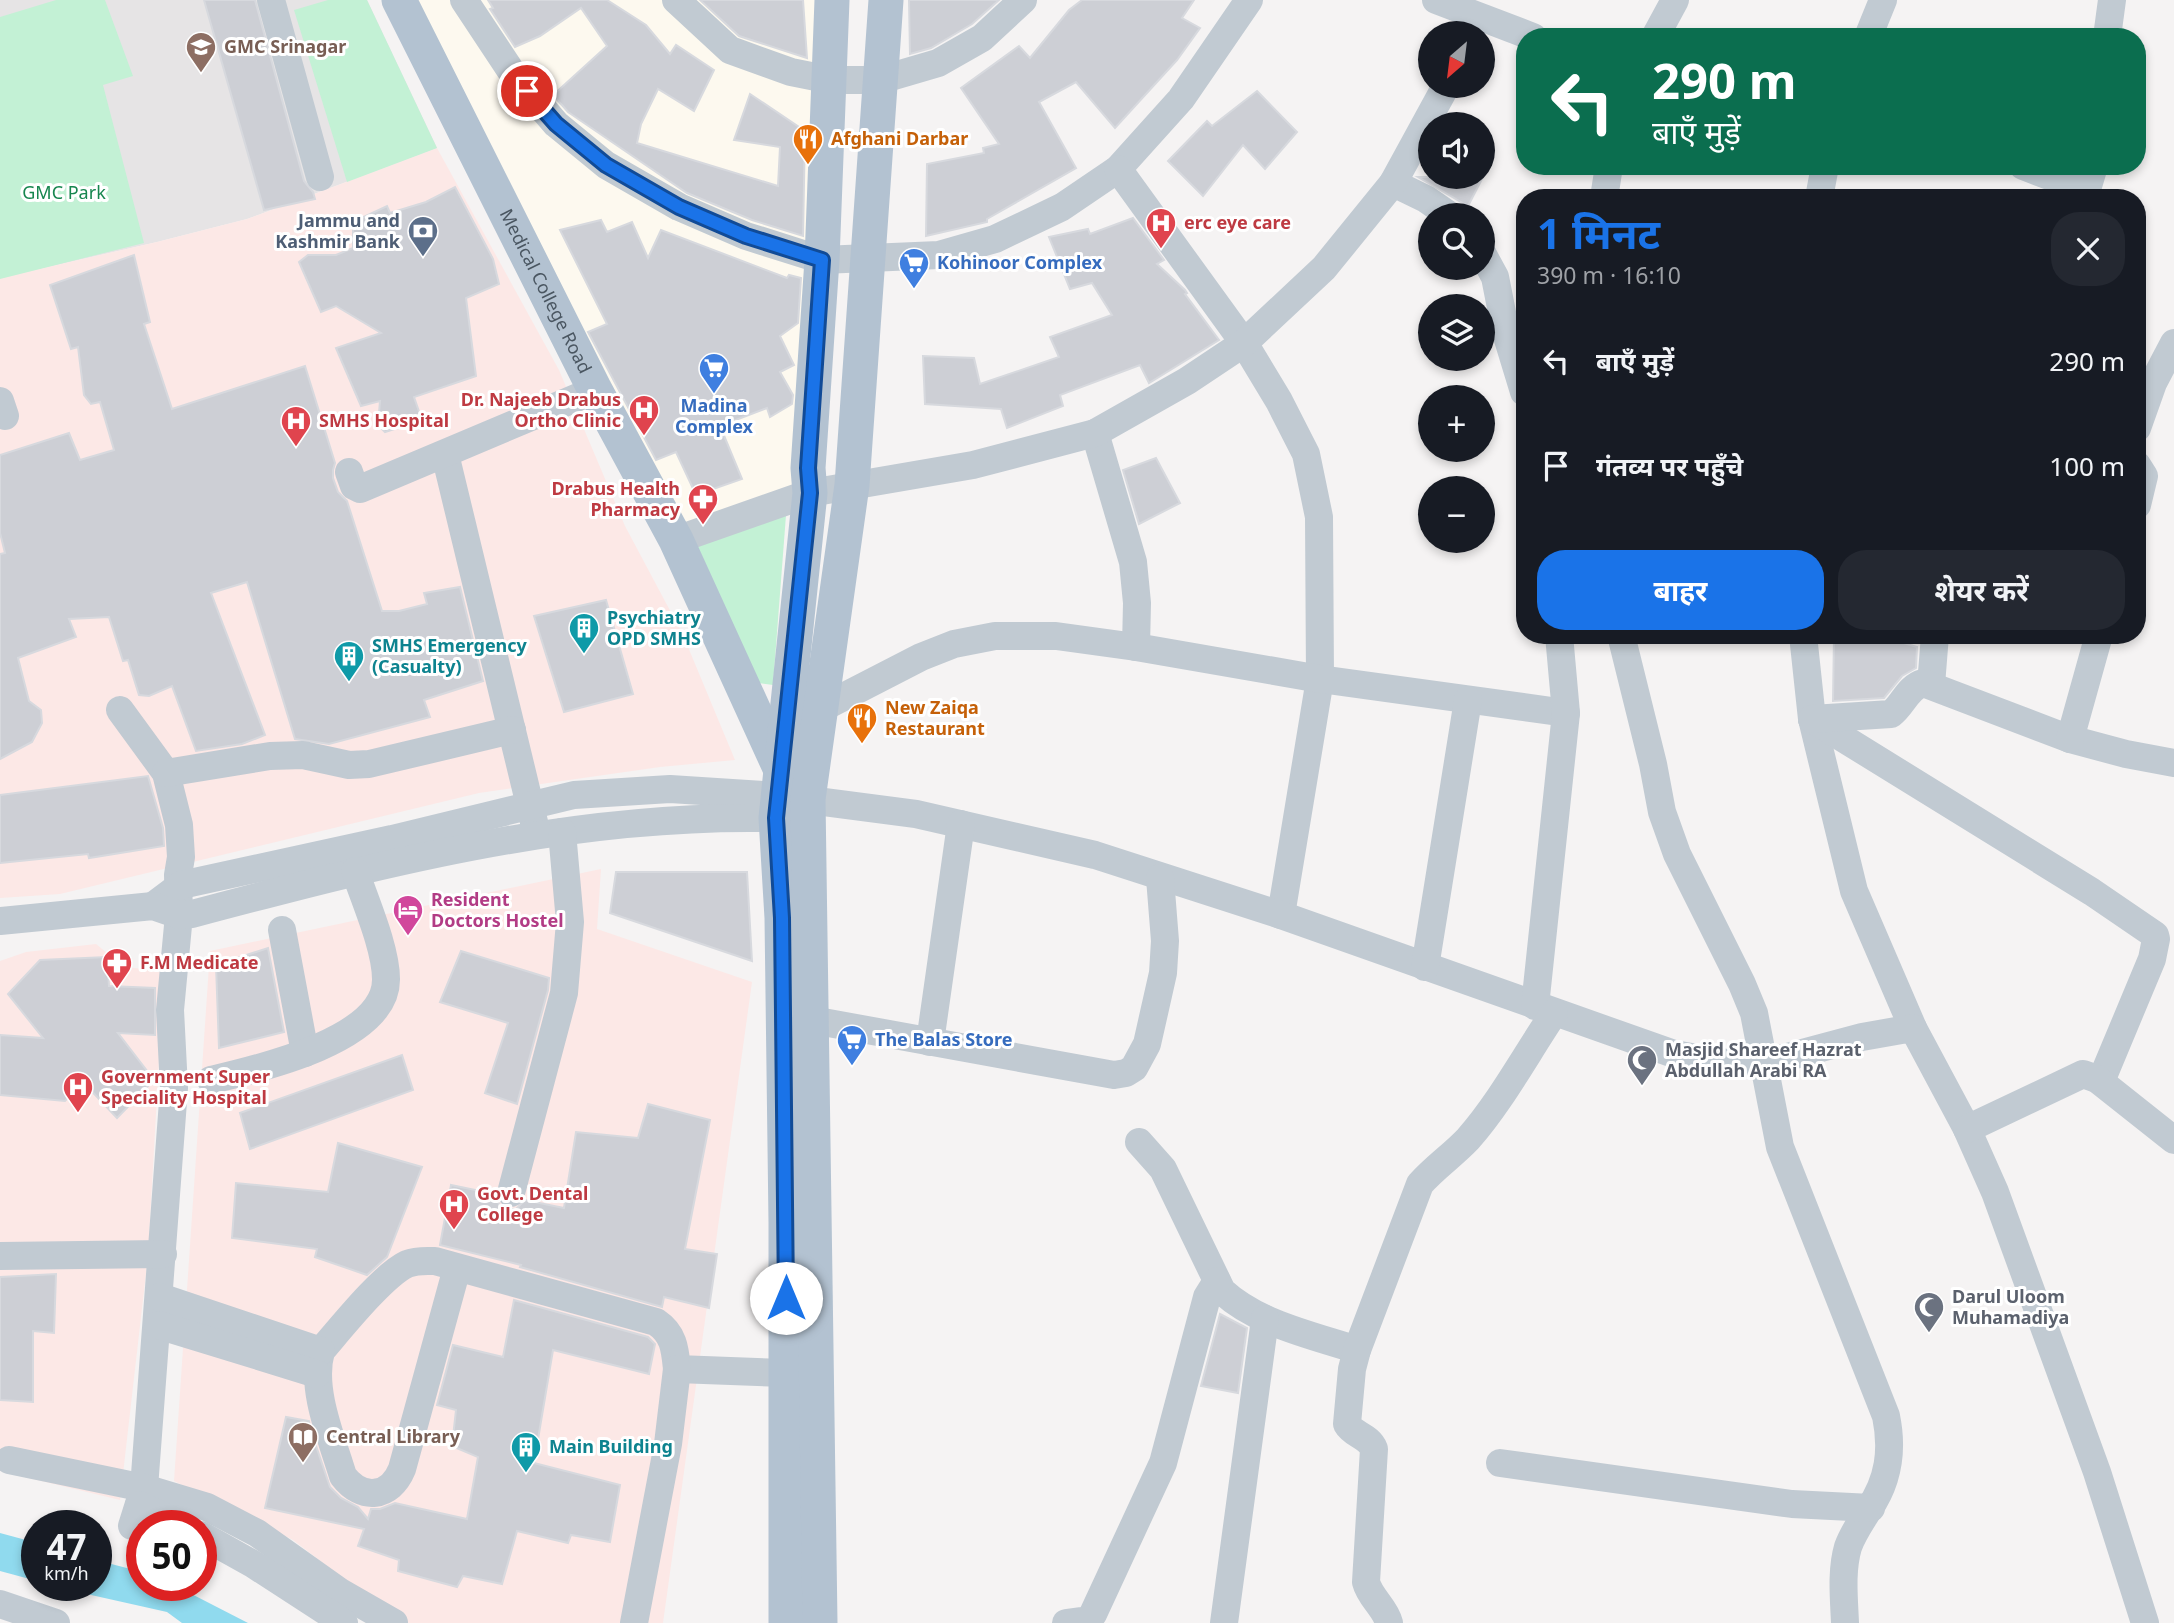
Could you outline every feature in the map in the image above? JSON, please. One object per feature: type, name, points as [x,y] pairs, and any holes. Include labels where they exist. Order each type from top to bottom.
[{"type":"main road","name":"Medical College Road","points":[[399,0],[595,390],[676,540],[791,801]]},
{"type":"main road","points":[[786,1623],[782,946],[810,493],[808,468],[822,260],[832,0]]},
{"type":"main road","points":[[820,1623],[812,1020],[791,801],[820,709],[852,485],[886,0]]},
{"type":"street","points":[[271,0],[320,177]]},
{"type":"street","points":[[464,0],[513,74],[556,124],[606,165],[679,207],[746,236],[822,260],[939,255],[995,239],[1062,207],[1118,169],[1181,99],[1248,0]]},
{"type":"street","points":[[676,0],[730,50],[791,72],[831,80],[880,80],[938,63],[982,38],[1023,0]]},
{"type":"street","points":[[1436,0],[1516,31]]},
{"type":"street","points":[[1660,28],[1675,0]]},
{"type":"street","points":[[1872,28],[1883,0]]},
{"type":"street","points":[[2108,28],[2112,0]]},
{"type":"street","points":[[676,540],[810,493],[973,465],[1095,433],[1187,381],[1244,343],[1324,268],[1393,183],[1441,98]]},
{"type":"street","points":[[1118,169],[1244,343],[1279,401],[1306,454],[1319,517],[1320,679],[1281,915]]},
{"type":"street","points":[[2046,175],[2081,188],[2094,185]]},
{"type":"street","points":[[1393,183],[1432,203]]},
{"type":"street","points":[[1495,277],[1506,333],[1516,366]]},
{"type":"street","points":[[2146,403],[2174,342]]},
{"type":"street","points":[[349,471],[354,486],[360,489],[595,390]]},
{"type":"street","points":[[1095,433],[1133,562],[1137,603],[1136,647]]},
{"type":"street","points":[[445,454],[531,805],[549,834],[570,922],[564,993],[511,1193]]},
{"type":"street","points":[[820,709],[921,657],[954,645],[995,636],[1056,636],[1320,679],[1566,713]]},
{"type":"street","points":[[1390,1623],[1383,1609],[1370,1594],[1366,1582],[1374,1449],[1366,1438],[1349,1428],[1346,1418],[1357,1350],[1420,1184],[1481,1123],[1544,1009],[1566,713],[1560,644]]},
{"type":"street","points":[[1623,644],[1662,812],[1677,854],[1742,984],[1776,1060],[1780,1147],[1886,1416],[1890,1437],[1889,1460],[1883,1484],[1871,1508],[1855,1530],[1848,1548],[1844,1571],[1845,1623]]},
{"type":"street","points":[[1804,644],[1812,719],[1854,891],[1913,1028],[1967,1129],[1995,1192],[2092,1460],[2145,1623]]},
{"type":"street","points":[[1931,685],[1934,644]]},
{"type":"street","points":[[2070,739],[2096,644]]},
{"type":"street","points":[[1812,719],[1891,715],[1899,709],[1916,685],[1923,683],[2070,739],[2174,763]]},
{"type":"street","points":[[1425,967],[1468,700]]},
{"type":"street","points":[[120,710],[166,773],[179,825],[181,857],[178,886],[166,911],[174,1088],[159,1311],[138,1506]]},
{"type":"street","points":[[1812,719],[2081,884],[2155,935],[2152,959],[2138,994],[2104,1074],[2097,1079]]},
{"type":"street","points":[[166,773],[270,756],[303,755],[349,765],[369,764],[512,730]]},
{"type":"street","points":[[178,886],[392,839],[574,795],[670,789],[916,814],[1095,855],[1281,915],[1674,1055],[1733,1064],[1776,1060],[1862,1037],[1913,1028]]},
{"type":"street","points":[[0,921],[166,911],[192,914],[425,855],[638,822],[712,818],[791,801]]},
{"type":"street","points":[[930,1042],[961,824]]},
{"type":"street","points":[[211,1080],[306,1053],[351,1030],[372,1015],[384,998],[385,962],[355,871]]},
{"type":"street","points":[[812,1020],[1114,1075],[1126,1073],[1134,1068],[1147,1044],[1163,973],[1165,942],[1160,878]]},
{"type":"street","points":[[282,930],[306,1053]]},
{"type":"street","points":[[1967,1129],[2075,1076],[2089,1074],[2174,1140]]},
{"type":"street","points":[[1139,1142],[1163,1169],[1222,1291],[1234,1302],[1265,1319],[1357,1350]]},
{"type":"street","points":[[0,1256],[163,1254]]},
{"type":"street","points":[[457,1268],[396,1483],[384,1491],[370,1493],[358,1490],[342,1476],[317,1381],[319,1362],[390,1276],[405,1265],[418,1261],[435,1261],[656,1322],[666,1328],[671,1337],[677,1369],[668,1444],[634,1623]]},
{"type":"street","points":[[1066,1623],[1088,1620],[1093,1614],[1163,1463],[1207,1297],[1217,1281]]},
{"type":"street","points":[[159,1311],[319,1362]]},
{"type":"street","points":[[1224,1623],[1265,1319]]},
{"type":"street","points":[[677,1369],[786,1373]]},
{"type":"street","points":[[9,1460],[147,1510]]},
{"type":"street","points":[[1500,1463],[1792,1504],[1871,1508]]},
{"type":"street","points":[[138,1506],[207,1507],[257,1533],[340,1592],[394,1623]]},
{"type":"street","points":[[217,1544],[344,1623]]},
{"type":"street","points":[[0,1604],[56,1623]]},
{"type":"shaded area","name":"GMC Srinagar","points":[[0,0],[367,0],[437,148],[247,219],[0,278]]},
{"type":"shaded area","points":[[399,0],[832,0],[810,493],[676,540]]},
{"type":"shaded area","name":"SMHS Hospital","points":[[437,148],[559,370],[625,526],[683,635],[735,760],[660,767],[479,793],[60,894],[0,898],[0,278],[247,219]]},
{"type":"shaded area","name":"Govt. Dental College","points":[[601,869],[597,929],[752,982],[663,1623],[408,1623],[367,1597],[293,1540],[174,1481],[210,951]]},
{"type":"shaded area","name":"Government Super Speciality Hospital","points":[[96,944],[124,967],[164,971],[148,1256],[120,1500],[0,1471],[0,961],[26,952]]},
{"type":"green space","name":"GMC Park","points":[[56,0],[105,0],[133,76],[103,85],[144,243],[0,279],[0,17]]},
{"type":"green space","points":[[328,0],[367,0],[437,148],[347,182],[294,10]]},
{"type":"green space","points":[[786,515],[773,685],[758,683],[697,545]]},
{"type":"water","points":[[0,1533],[21,1539],[21,1577],[0,1571]]},
{"type":"water","points":[[112,1564],[126,1568],[126,1601],[205,1601],[248,1623],[182,1623],[167,1612],[112,1600]]},
{"type":"building","points":[[204,0],[255,0],[304,181],[315,199],[264,210]]},
{"type":"building","points":[[488,0],[607,0],[646,25],[670,54],[676,45],[714,70],[694,111],[658,89],[641,124],[637,143],[778,186],[780,147],[734,140],[750,94],[805,131],[803,236],[752,220],[687,193],[568,112],[553,95],[607,46],[581,8],[540,36],[515,47],[490,9],[493,8]]},
{"type":"building","points":[[700,0],[803,0],[807,58],[739,36]]},
{"type":"building","points":[[909,0],[999,0],[972,24],[931,48],[910,54]]},
{"type":"building","points":[[1082,0],[1194,0],[1182,18],[1200,28],[1177,60],[1115,128],[1076,82],[1039,102],[1076,168],[987,219],[987,222],[926,236],[927,164],[984,153],[983,148],[999,144],[961,88],[1019,46],[1030,58],[1069,10]]},
{"type":"building","points":[[1257,91],[1297,132],[1265,169],[1243,145],[1203,196],[1168,161],[1207,121],[1212,126]]},
{"type":"building","points":[[455,187],[493,259],[499,284],[466,298],[476,376],[414,397],[422,420],[385,432],[378,425],[380,401],[361,406],[336,348],[381,333],[336,306],[321,312],[299,262],[308,255],[336,255],[353,248],[353,222],[387,206],[390,213],[426,202]]},
{"type":"building","points":[[1439,189],[1477,189],[1470,203],[1463,203]]},
{"type":"building","points":[[1133,218],[1164,260],[1157,264],[1185,290],[1185,294],[1219,340],[1149,383],[1140,365],[1060,395],[1063,406],[1007,428],[1001,409],[925,404],[923,356],[974,358],[980,384],[1059,357],[1050,337],[1112,315],[1092,283],[1070,289],[1049,237],[1088,229],[1090,234]]},
{"type":"building","points":[[601,220],[607,232],[632,222],[648,258],[661,230],[787,278],[789,275],[801,278],[798,323],[780,336],[794,365],[780,372],[793,395],[792,404],[770,417],[767,408],[720,426],[742,479],[696,495],[676,452],[656,460],[588,332],[607,324],[560,230]]},
{"type":"building","points":[[134,255],[150,322],[144,324],[172,409],[305,366],[335,463],[333,478],[338,492],[347,501],[382,611],[399,611],[427,604],[424,593],[460,587],[483,681],[424,700],[430,717],[329,744],[295,739],[247,582],[211,593],[265,735],[242,744],[196,751],[172,686],[149,696],[139,695],[128,660],[123,661],[109,617],[69,619],[76,637],[18,658],[29,701],[41,710],[42,723],[32,742],[0,759],[0,554],[5,553],[0,533],[0,455],[69,433],[80,460],[114,450],[100,402],[91,404],[84,395],[78,347],[71,349],[50,285]]},
{"type":"building","points":[[1156,458],[1180,503],[1139,524],[1123,470]]},
{"type":"building","name":"Psychiatry OPD SMHS","points":[[606,600],[633,694],[564,712],[534,616]]},
{"type":"building","points":[[1834,644],[1907,644],[1917,647],[1916,668],[1902,676],[1884,698],[1833,701]]},
{"type":"building","points":[[148,776],[163,828],[164,846],[89,858],[88,854],[0,863],[0,795]]},
{"type":"building","points":[[616,872],[747,872],[752,961],[610,913]]},
{"type":"building","points":[[268,948],[284,1032],[219,1048],[216,965]]},
{"type":"building","points":[[461,951],[549,978],[517,1104],[485,1093],[508,1023],[440,1002]]},
{"type":"building","points":[[107,957],[109,986],[155,988],[155,1035],[118,1033],[154,1080],[117,1118],[83,1082],[65,1101],[0,1095],[0,1035],[43,1038],[8,994],[40,960]]},
{"type":"building","points":[[402,1055],[413,1090],[250,1149],[240,1113]]},
{"type":"building","points":[[648,1104],[710,1120],[685,1249],[717,1254],[709,1308],[664,1297],[662,1307],[520,1267],[521,1265],[440,1245],[451,1185],[495,1194],[499,1204],[507,1209],[516,1209],[525,1200],[564,1208],[576,1132],[638,1138]]},
{"type":"building","points":[[338,1143],[422,1167],[387,1257],[367,1275],[315,1257],[317,1249],[232,1238],[236,1183],[328,1192]]},
{"type":"building","points":[[56,1274],[54,1333],[33,1331],[33,1402],[0,1400],[0,1277]]},
{"type":"building","name":"Main Building","points":[[514,1300],[648,1337],[655,1344],[649,1374],[553,1350],[534,1463],[620,1485],[610,1542],[571,1535],[568,1543],[517,1531],[502,1584],[463,1576],[457,1587],[398,1571],[399,1560],[358,1546],[364,1529],[265,1508],[286,1417],[309,1421],[311,1438],[330,1487],[341,1498],[358,1507],[368,1519],[371,1509],[380,1509],[395,1503],[467,1519],[478,1457],[452,1446],[456,1410],[437,1405],[453,1345],[503,1357]]},
{"type":"building","points":[[1220,1314],[1247,1328],[1238,1393],[1201,1386]]},
{"type":"place","name":"GMC Srinagar","points":[[201,74]]},
{"type":"place","name":"Afghani Darbar","points":[[808,166]]},
{"type":"place","name":"erc eye care","points":[[1161,250]]},
{"type":"place","name":"Jammu and Kashmir Bank","points":[[423,258]]},
{"type":"place","name":"Kohinoor Complex","points":[[914,290]]},
{"type":"place","name":"Madina Complex","points":[[714,395]]},
{"type":"place","name":"Dr. Najeeb Drabus Ortho Clinic","points":[[644,437]]},
{"type":"place","name":"SMHS Hospital","points":[[296,448]]},
{"type":"place","name":"Drabus Health Pharmacy","points":[[703,526]]},
{"type":"place","name":"Psychiatry OPD SMHS","points":[[584,655]]},
{"type":"place","name":"SMHS Emergency (Casualty)","points":[[349,683]]},
{"type":"place","name":"New Zaiqa Restaurant","points":[[862,745]]},
{"type":"place","name":"Resident Doctors Hostel","points":[[408,937]]},
{"type":"place","name":"F.M Medicate","points":[[117,990]]},
{"type":"place","name":"The Balas Store","points":[[852,1067]]},
{"type":"place","name":"Masjid Shareef Hazrat Abdullah Arabi RA","points":[[1642,1087]]},
{"type":"place","name":"Government Super Speciality Hospital","points":[[78,1114]]},
{"type":"place","name":"Govt. Dental College","points":[[454,1231]]},
{"type":"place","name":"Darul Uloom Muhamadiya","points":[[1929,1334]]},
{"type":"place","name":"Central Library","points":[[303,1464]]},
{"type":"place","name":"Main Building","points":[[526,1474]]},
{"type":"route","points":[[527,91],[556,124],[606,165],[679,207],[746,236],[822,260],[808,468],[810,493],[776,818],[782,918],[786,1298]]}]
